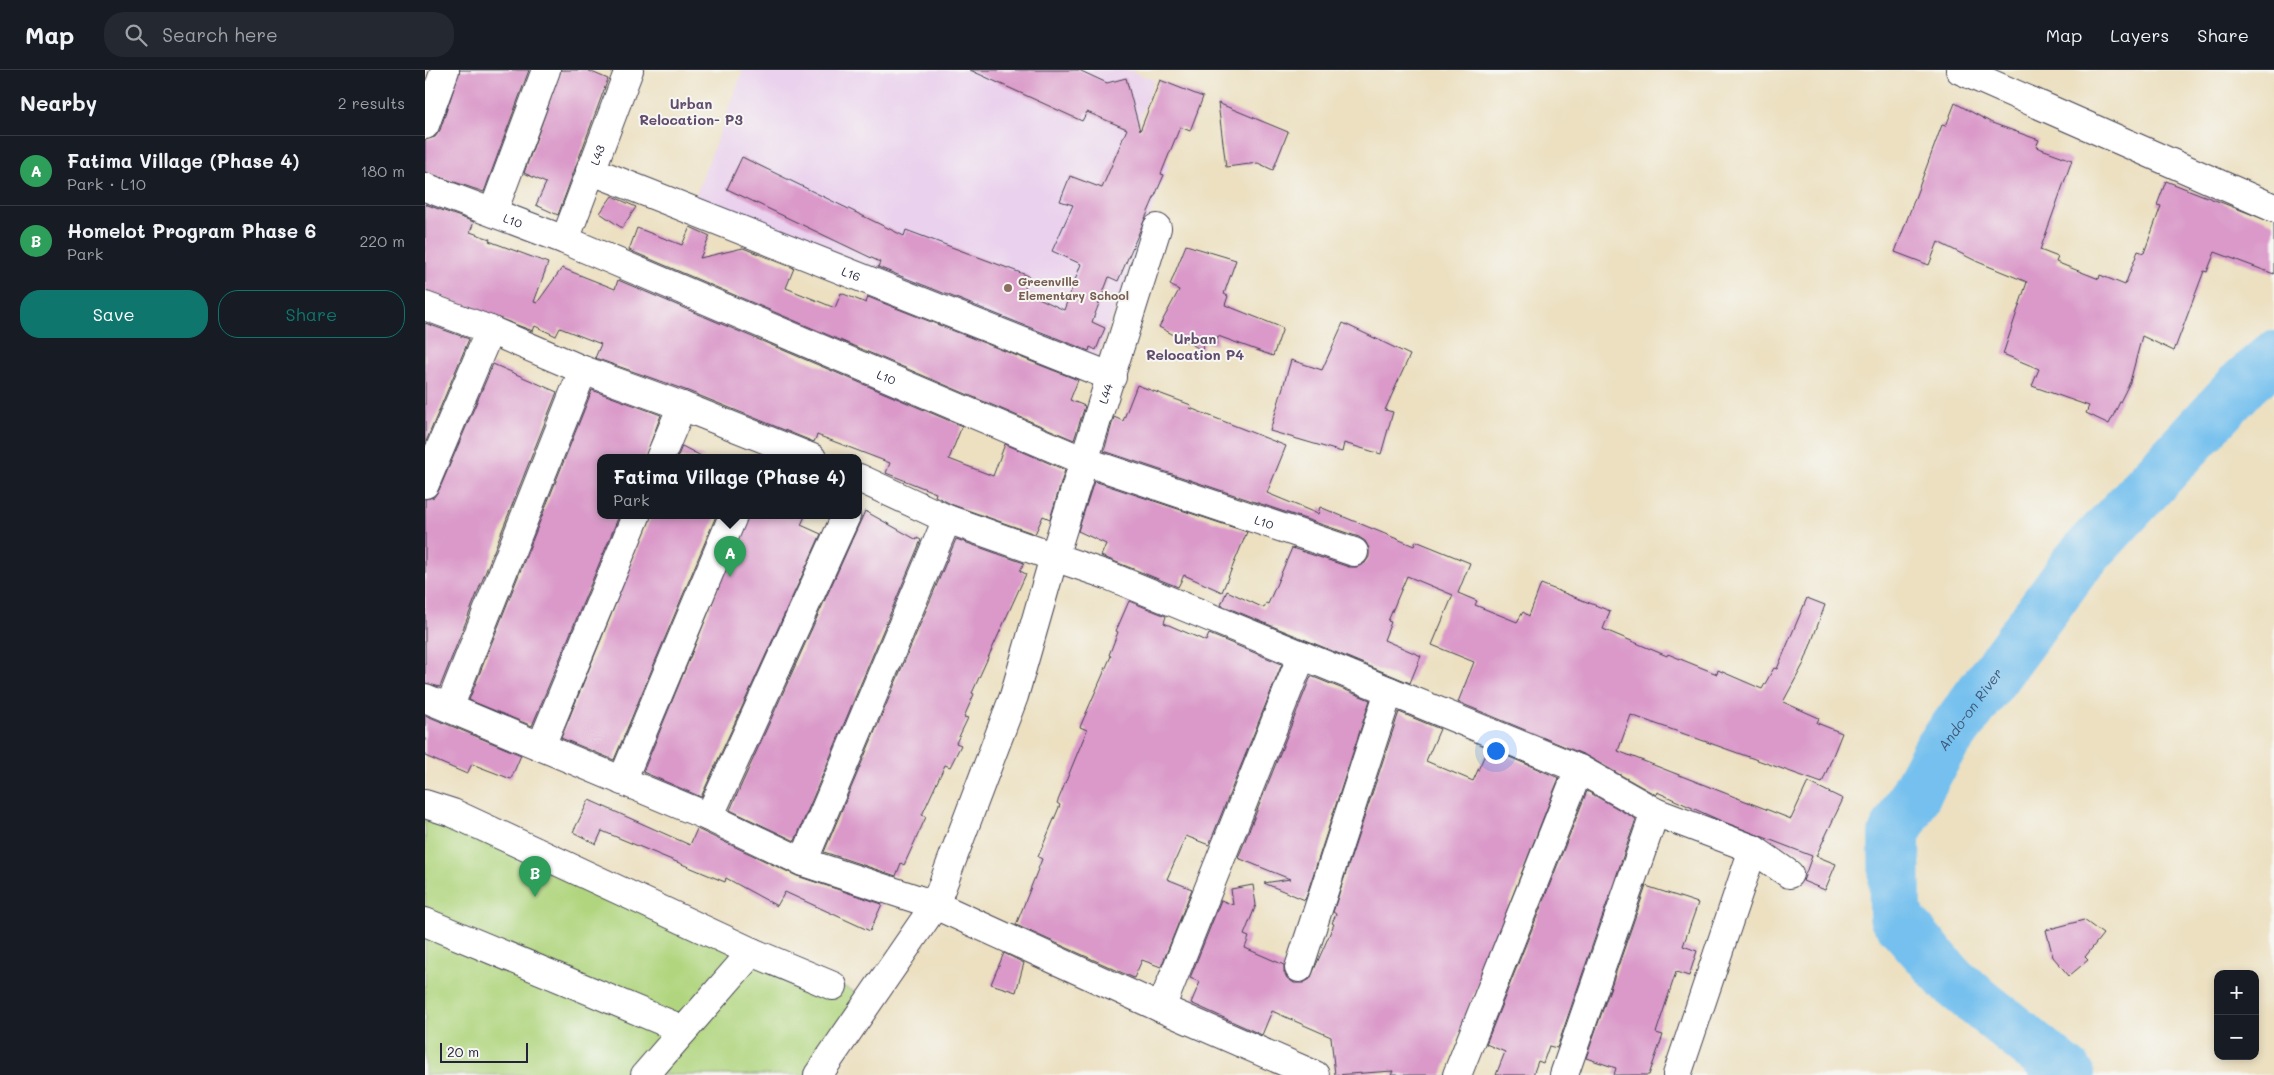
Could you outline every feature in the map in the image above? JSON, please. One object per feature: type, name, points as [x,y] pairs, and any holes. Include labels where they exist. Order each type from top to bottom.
[{"type":"street","points":[[425,125],[445,70]]},
{"type":"street","points":[[493,212],[546,70]]},
{"type":"street","name":"L43","points":[[565,240],[629,70]]},
{"type":"street","points":[[1960,70],[2274,208]]},
{"type":"street","name":"L16","points":[[591,170],[1112,377]]},
{"type":"street","name":"L10","points":[[425,187],[565,240],[1084,461],[1354,552]]},
{"type":"street","name":"L44","points":[[818,1075],[935,905],[1014,696],[1054,557],[1112,377],[1157,228]]},
{"type":"street","points":[[425,306],[490,330],[583,370],[682,406],[761,448],[792,454]]},
{"type":"street","points":[[425,484],[490,330]]},
{"type":"street","points":[[583,370],[437,703],[709,817],[803,862],[935,905],[1161,1008],[1315,1075]]},
{"type":"street","points":[[662,454],[682,406]]},
{"type":"street","points":[[862,483],[947,519],[1107,575],[1579,768],[1655,812],[1753,849],[1789,874]]},
{"type":"street","points":[[541,746],[636,519]]},
{"type":"street","points":[[622,781],[732,519]]},
{"type":"street","points":[[709,817],[845,519]]},
{"type":"street","points":[[803,862],[947,519]]},
{"type":"street","points":[[1161,1008],[1302,655]]},
{"type":"street","points":[[1299,968],[1389,690]]},
{"type":"street","points":[[1457,1075],[1579,768]]},
{"type":"street","points":[[425,804],[453,812],[753,952],[833,986]]},
{"type":"street","points":[[1564,1075],[1655,812]]},
{"type":"street","points":[[1677,1075],[1753,849]]},
{"type":"street","points":[[425,922],[684,1030]]},
{"type":"street","points":[[645,1075],[753,952]]},
{"type":"shaded area","name":"Greenville Elementary School","points":[[743,70],[1128,70],[1154,80],[1129,148],[1169,164],[1092,371],[692,205]]},
{"type":"green space","points":[[425,798],[866,997],[809,1075],[425,1075]]},
{"type":"building","points":[[460,70],[529,70],[484,192],[425,172],[425,140],[435,137],[440,130]]},
{"type":"building","points":[[561,70],[587,70],[608,79],[558,215],[536,205],[546,183],[524,173]]},
{"type":"building","points":[[970,70],[1079,70],[1107,83],[1126,78],[1140,131],[1160,80],[1203,97],[1190,131],[1180,127],[1161,174],[1164,175],[1118,281],[1109,277],[1092,322],[1105,328],[1096,350],[1090,347],[1089,351],[878,267],[880,262],[727,189],[742,157],[904,236],[906,230],[1029,276],[1024,291],[1064,310],[1081,264],[1052,251],[1073,205],[1060,201],[1070,176],[1102,188],[1127,129],[1087,112],[1082,121]]},
{"type":"building","points":[[1218,103],[1288,132],[1273,170],[1258,163],[1226,167]]},
{"type":"building","points":[[1955,103],[1992,123],[2039,140],[2036,147],[2072,160],[2040,250],[2058,257],[2056,262],[2099,279],[2100,275],[2125,285],[2138,251],[2144,253],[2161,206],[2157,205],[2166,181],[2274,223],[2274,274],[2215,252],[2207,272],[2204,271],[2174,351],[2142,336],[2130,382],[2109,424],[2086,413],[2089,406],[2032,386],[2039,369],[2003,354],[2027,282],[1978,262],[1938,242],[1929,265],[1895,252],[1942,125],[1946,126]]},
{"type":"building","points":[[612,196],[636,207],[622,228],[600,213]]},
{"type":"building","points":[[425,204],[474,222],[470,232],[548,263],[534,302],[537,303],[562,268],[615,289],[618,280],[962,426],[949,459],[993,476],[1005,444],[1065,470],[1050,519],[1043,516],[1035,534],[953,505],[935,496],[936,493],[886,473],[890,463],[817,435],[814,442],[688,391],[595,358],[601,344],[560,328],[556,336],[535,326],[533,331],[425,291]]},
{"type":"building","points":[[690,227],[710,236],[700,258],[743,248],[794,268],[786,288],[835,308],[841,293],[866,303],[868,297],[1078,380],[1070,400],[1085,406],[1074,440],[629,250],[637,228],[682,245]]},
{"type":"building","points":[[1186,245],[1236,260],[1224,294],[1228,296],[1225,305],[1283,328],[1273,356],[1218,336],[1216,345],[1204,342],[1202,350],[1159,327],[1179,290],[1170,285]]},
{"type":"building","points":[[425,323],[469,339],[425,444]]},
{"type":"building","points":[[1343,323],[1410,355],[1385,410],[1393,412],[1381,454],[1344,443],[1342,452],[1270,431],[1291,360],[1322,370]]},
{"type":"building","points":[[493,364],[557,392],[440,687],[425,683],[425,499],[434,497],[439,490]]},
{"type":"building","points":[[1137,385],[1191,405],[1190,408],[1286,446],[1267,493],[1318,514],[1320,507],[1414,546],[1416,541],[1470,563],[1458,593],[1477,601],[1475,605],[1517,622],[1523,612],[1529,616],[1541,584],[1610,611],[1603,629],[1667,656],[1668,654],[1717,674],[1718,670],[1762,689],[1774,668],[1777,669],[1807,598],[1825,605],[1804,663],[1783,702],[1819,718],[1817,723],[1842,733],[1822,783],[1631,715],[1618,751],[1791,819],[1808,782],[1843,799],[1816,856],[1836,864],[1825,890],[1803,881],[1812,856],[1719,820],[1657,792],[1656,795],[1585,755],[1458,702],[1474,662],[1432,645],[1453,595],[1407,576],[1388,621],[1391,622],[1384,640],[1421,656],[1410,683],[1221,605],[1227,591],[1264,608],[1266,603],[1268,604],[1292,548],[1349,567],[1357,567],[1365,563],[1369,557],[1369,548],[1365,541],[1359,537],[1104,451],[1114,417],[1123,421]]},
{"type":"building","points":[[592,390],[661,415],[646,454],[597,454],[597,519],[618,519],[532,726],[469,700]]},
{"type":"building","points":[[682,446],[697,454],[679,454]]},
{"type":"building","points":[[1094,481],[1247,532],[1222,592],[1184,575],[1178,587],[1101,556],[1106,544],[1078,531]]},
{"type":"building","points":[[865,511],[917,540],[917,538],[921,540],[795,841],[730,810]]},
{"type":"building","points":[[650,519],[715,519],[614,760],[561,738]]},
{"type":"building","points":[[747,519],[804,519],[801,525],[821,534],[701,797],[643,772]]},
{"type":"building","points":[[956,539],[1024,563],[1020,571],[1026,574],[972,693],[974,694],[964,717],[968,718],[956,743],[961,745],[950,767],[945,765],[922,815],[926,817],[904,865],[901,863],[896,876],[824,852]]},
{"type":"building","points":[[1129,601],[1166,616],[1164,623],[1206,641],[1209,634],[1282,664],[1209,845],[1186,836],[1167,879],[1192,889],[1161,967],[1142,960],[1134,978],[1016,925],[1042,859],[1038,857],[1060,805],[1057,803],[1087,730],[1080,727],[1111,656],[1109,655],[1118,632],[1116,631]]},
{"type":"building","points":[[1311,676],[1370,700],[1305,900],[1264,883],[1290,879],[1238,858]]},
{"type":"building","points":[[1399,712],[1440,729],[1426,761],[1473,781],[1488,748],[1559,778],[1442,1075],[1391,1075],[1393,1071],[1335,1075],[1331,1037],[1272,1011],[1262,1035],[1191,1003],[1200,982],[1190,978],[1221,900],[1233,905],[1231,889],[1253,885],[1256,905],[1244,935],[1249,937],[1245,948],[1284,965],[1284,972],[1287,978],[1294,983],[1303,983],[1310,979],[1334,924],[1332,923],[1336,914],[1333,912]]},
{"type":"building","points":[[425,715],[521,755],[511,779],[472,764],[467,774],[425,756]]},
{"type":"building","points":[[1587,791],[1636,819],[1557,1048],[1549,1046],[1543,1063],[1538,1061],[1533,1075],[1496,1075],[1505,1052],[1486,1044]]},
{"type":"building","points":[[589,800],[690,845],[697,829],[797,876],[882,904],[870,931],[785,892],[777,906],[726,878],[725,882],[602,831],[596,844],[573,832]]},
{"type":"building","points":[[1646,886],[1698,903],[1683,946],[1697,951],[1689,976],[1676,972],[1656,1033],[1663,1035],[1649,1075],[1614,1075],[1616,1068],[1586,1058]]},
{"type":"building","points":[[2084,920],[2103,934],[2085,957],[2088,960],[2069,976],[2053,957],[2046,930]]},
{"type":"building","points":[[1004,953],[1024,963],[1016,992],[991,984]]},
{"type":"waterway","name":"Ando-on River","points":[[2069,1075],[1952,981],[1895,916],[1894,834],[1938,752],[2077,563],[2245,382],[2274,357]]},
{"type":"place","name":"Greenville Elementary School","points":[[1008,288]]},
{"type":"place","name":"Fatima Village (Phase 4)","points":[[730,577]]},
{"type":"place","name":"Homelot Program Phase 6","points":[[535,897]]},
{"type":"district","name":"Urban Relocation- P3","points":[[691,112]]},
{"type":"district","name":"Urban Relocation P4","points":[[1195,346]]}]
